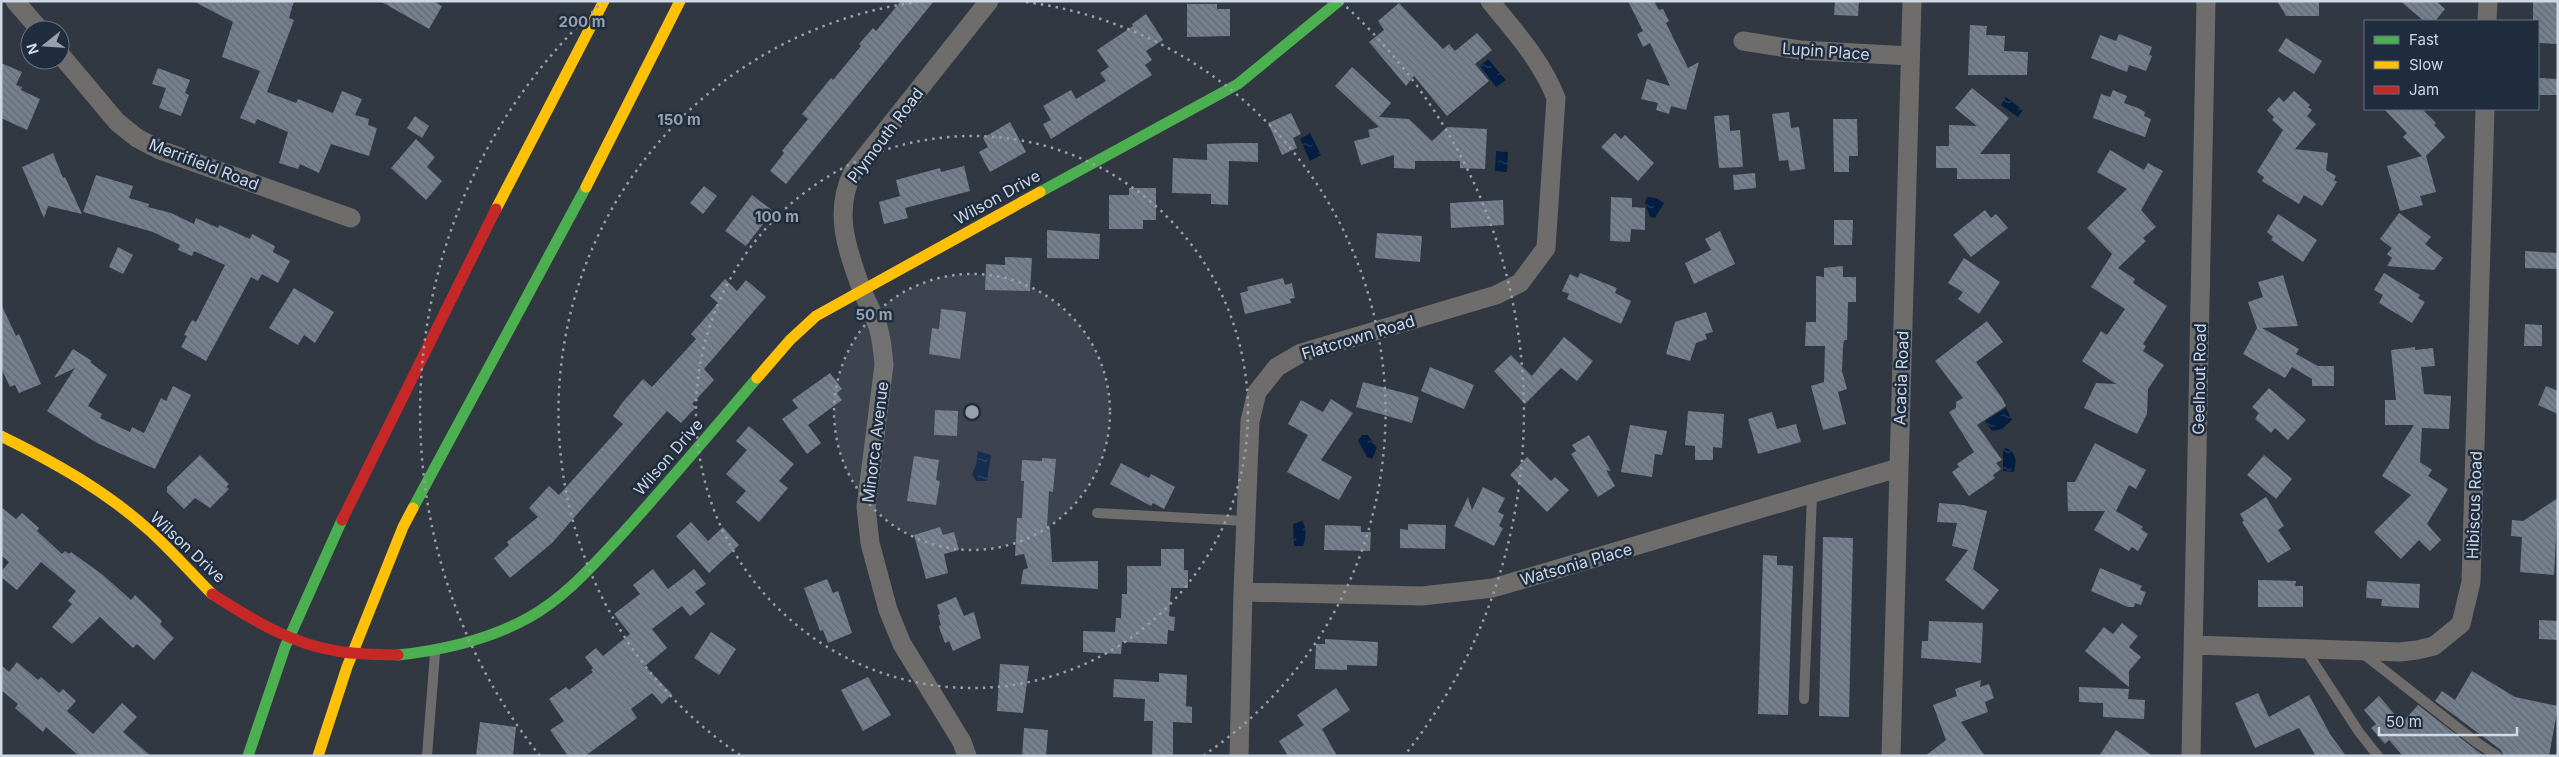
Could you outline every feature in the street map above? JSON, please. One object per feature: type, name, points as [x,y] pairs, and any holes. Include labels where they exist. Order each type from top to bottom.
[{"type":"main road","points":[[248,756],[285,648],[351,500],[521,159],[604,1]]},
{"type":"main road","points":[[318,756],[347,667],[402,527],[580,200],[680,1]]},
{"type":"main road","name":"Wilson Drive","points":[[1,436],[35,452],[93,488],[149,530],[212,594],[277,632],[307,644],[330,650],[398,655],[435,652],[480,640],[529,617],[566,591],[647,506],[790,340],[816,316],[861,289],[1238,84],[1338,1]]},
{"type":"street","points":[[15,1],[31,20]]},
{"type":"street","name":"Plymouth Road","points":[[861,289],[843,226],[842,206],[845,189],[853,172],[989,1]]},
{"type":"street","name":"Flatcrown Road","points":[[1239,756],[1250,421],[1257,392],[1277,366],[1301,353],[1496,295],[1520,283],[1546,248],[1556,98],[1548,78],[1535,57],[1490,1]]},
{"type":"street","name":"Acacia Road","points":[[1890,756],[1912,1]]},
{"type":"street","name":"Geelhout Road","points":[[2191,756],[2206,1]]},
{"type":"street","points":[[2487,20],[2488,1]]},
{"type":"street","name":"Lupin Place","points":[[1742,41],[1800,50],[1910,56]]},
{"type":"street","name":"Merrifield Road","points":[[70,66],[117,122],[137,138],[160,150],[351,218]]},
{"type":"street","name":"Hibiscus Road","points":[[2194,645],[2400,652],[2434,646],[2461,624],[2467,605],[2472,572],[2485,110]]},
{"type":"street","name":"Minorca Avenue","points":[[861,289],[878,326],[884,365],[866,507],[870,543],[888,610],[902,644],[962,742],[967,756]]},
{"type":"street","name":"Watsonia Place","points":[[1243,592],[1422,596],[1465,593],[1493,588],[1898,468]]},
{"type":"lane","points":[[1804,700],[1812,495]]},
{"type":"lane","points":[[1097,513],[1246,521]]},
{"type":"lane","points":[[2305,649],[2373,753]]},
{"type":"lane","points":[[2359,651],[2476,742],[2498,756]]},
{"type":"lane","points":[[428,756],[435,652]]},
{"type":"water","points":[[1488,59],[1506,80],[1496,87],[1480,66]]},
{"type":"water","points":[[2006,97],[2023,110],[2018,117],[2001,105]]},
{"type":"water","points":[[1310,133],[1321,155],[1310,161],[1300,139]]},
{"type":"water","points":[[1496,151],[1508,152],[1507,172],[1495,171]]},
{"type":"water","points":[[1647,197],[1656,198],[1664,203],[1655,218],[1650,217],[1645,203]]},
{"type":"water","points":[[2006,408],[2012,420],[2002,429],[1992,431],[1985,421]]},
{"type":"water","points":[[1362,435],[1368,435],[1377,448],[1372,459],[1367,457],[1358,441]]},
{"type":"water","points":[[2006,448],[2013,452],[2016,461],[2014,472],[2003,471],[2003,449]]},
{"type":"water","points":[[978,451],[991,455],[987,481],[976,481],[972,474],[976,465]]},
{"type":"water","points":[[1302,521],[1305,530],[1304,543],[1303,546],[1294,546],[1293,524]]},
{"type":"building","points":[[193,1],[294,1],[289,18],[294,20],[267,92],[296,103],[298,99],[333,113],[342,91],[362,99],[355,115],[369,119],[368,125],[377,128],[369,156],[331,144],[319,173],[300,164],[298,169],[279,163],[288,132],[257,119],[255,124],[240,118],[260,71],[222,57],[233,22]]},
{"type":"building","points":[[380,1],[433,1],[442,6],[429,29]]},
{"type":"building","points":[[901,1],[934,1],[786,184],[770,171],[784,153],[782,151],[808,119],[802,114],[831,78],[833,80],[873,28],[876,31]]},
{"type":"building","points":[[1628,1],[1654,1],[1659,10],[1663,9],[1669,21],[1666,23],[1688,68],[1699,62],[1686,110],[1671,106],[1669,114],[1656,110],[1658,103],[1641,99],[1647,79],[1670,86],[1650,43],[1643,47],[1637,34],[1643,31]]},
{"type":"building","points":[[1835,1],[1859,1],[1858,16],[1834,15]]},
{"type":"building","points":[[2277,1],[2319,1],[2319,16],[2286,16]]},
{"type":"building","points":[[2400,1],[2436,1],[2445,9],[2436,20],[2423,20]]},
{"type":"building","points":[[2533,1],[2558,1],[2557,44],[2539,43],[2539,20],[2533,20]]},
{"type":"building","points":[[1399,3],[1443,49],[1449,44],[1455,51],[1477,33],[1492,50],[1475,64],[1489,81],[1447,116],[1414,76],[1406,86],[1369,42],[1384,30],[1378,21]]},
{"type":"building","points":[[1187,4],[1217,4],[1217,9],[1230,9],[1230,36],[1187,37]]},
{"type":"building","points":[[1146,14],[1163,40],[1146,51],[1152,60],[1145,65],[1152,75],[1051,139],[1043,124],[1051,120],[1043,106],[1071,90],[1076,99],[1106,81],[1100,73],[1109,67],[1097,50],[1133,26],[1132,24]]},
{"type":"building","points":[[1970,25],[1987,26],[1986,35],[2005,36],[2004,51],[2028,52],[2027,75],[1968,75]]},
{"type":"building","points":[[2119,34],[2152,47],[2149,55],[2152,56],[2146,71],[2129,65],[2127,72],[2091,58],[2100,35],[2116,41]]},
{"type":"building","points":[[2286,38],[2322,61],[2314,74],[2278,51]]},
{"type":"building","points":[[1,63],[22,72],[16,85],[22,87],[21,90],[40,99],[27,130],[1,118]]},
{"type":"building","points":[[1352,67],[1391,103],[1379,117],[1409,119],[1432,141],[1447,127],[1487,129],[1485,169],[1460,168],[1460,161],[1415,161],[1415,169],[1394,168],[1394,155],[1361,165],[1354,141],[1370,137],[1368,130],[1379,127],[1335,86]]},
{"type":"building","points":[[158,68],[190,80],[185,93],[189,95],[181,116],[159,108],[166,88],[152,84]]},
{"type":"building","points":[[2539,78],[2558,79],[2558,95],[2539,95]]},
{"type":"building","points":[[1972,88],[2009,118],[1980,154],[2010,154],[2010,179],[1957,179],[1957,168],[1936,168],[1936,146],[1949,146],[1949,125],[1977,126],[1955,108]]},
{"type":"building","points":[[2113,90],[2127,96],[2124,103],[2145,112],[2144,116],[2151,119],[2145,137],[2093,118],[2101,94],[2110,97]]},
{"type":"building","points":[[2294,91],[2310,105],[2308,107],[2312,110],[2307,116],[2316,124],[2295,149],[2328,153],[2326,170],[2336,176],[2334,180],[2337,182],[2322,206],[2304,195],[2299,204],[2262,181],[2264,177],[2257,172],[2283,130],[2272,120],[2274,117],[2267,110],[2279,97],[2284,102]]},
{"type":"building","points":[[2385,110],[2423,110],[2436,123],[2434,125],[2445,137],[2426,156],[2436,192],[2420,196],[2423,205],[2400,211],[2387,166],[2422,156],[2403,137],[2407,133]]},
{"type":"building","points":[[1789,112],[1791,128],[1799,127],[1805,169],[1790,171],[1788,160],[1779,161],[1772,114]]},
{"type":"building","points":[[1291,113],[1301,134],[1293,138],[1297,148],[1282,155],[1268,123]]},
{"type":"building","points":[[1729,115],[1730,131],[1740,130],[1743,167],[1719,168],[1714,116]]},
{"type":"building","points":[[415,116],[429,126],[422,138],[407,128]]},
{"type":"building","points":[[1833,119],[1857,119],[1858,156],[1849,156],[1849,172],[1834,172]]},
{"type":"building","points":[[1010,122],[1026,152],[990,172],[979,152],[988,147],[983,138]]},
{"type":"building","points":[[1615,133],[1621,139],[1625,135],[1654,163],[1638,181],[1601,147]]},
{"type":"building","points":[[416,139],[435,157],[427,167],[442,181],[426,200],[391,168]]},
{"type":"building","points":[[1258,143],[1258,162],[1229,161],[1228,205],[1211,204],[1211,194],[1172,193],[1173,158],[1207,160],[1207,144]]},
{"type":"building","points":[[2110,150],[2144,170],[2148,163],[2163,171],[2141,210],[2156,227],[2143,238],[2146,241],[2118,268],[2135,279],[2133,283],[2167,306],[2143,344],[2146,346],[2143,351],[2164,365],[2148,389],[2147,414],[2137,434],[2084,408],[2096,383],[2116,384],[2082,361],[2101,331],[2107,335],[2125,309],[2091,287],[2112,254],[2087,228],[2127,189],[2097,172]]},
{"type":"building","points":[[53,153],[63,178],[65,177],[82,214],[48,206],[44,218],[22,167]]},
{"type":"building","points":[[964,166],[970,191],[905,208],[908,218],[884,224],[879,202],[900,196],[896,180],[940,168],[941,172]]},
{"type":"building","points":[[1755,173],[1756,188],[1734,190],[1733,175]]},
{"type":"building","points":[[96,175],[133,186],[129,198],[149,204],[148,207],[171,213],[194,224],[196,218],[218,228],[219,225],[250,239],[252,234],[275,246],[273,252],[290,261],[278,283],[262,274],[258,281],[251,277],[206,361],[181,347],[187,336],[184,335],[192,320],[196,322],[225,265],[194,251],[192,256],[178,250],[180,245],[153,232],[83,212]]},
{"type":"building","points":[[704,186],[717,196],[703,214],[690,203]]},
{"type":"building","points":[[1129,188],[1156,188],[1156,220],[1143,220],[1143,229],[1109,229],[1109,195],[1129,195]]},
{"type":"building","points":[[752,195],[773,211],[746,246],[725,231]]},
{"type":"building","points":[[1611,197],[1632,198],[1632,207],[1645,208],[1645,230],[1631,229],[1630,242],[1610,241]]},
{"type":"building","points":[[1503,200],[1504,225],[1451,228],[1450,203]]},
{"type":"building","points":[[1985,210],[1991,218],[1996,214],[2008,228],[1971,257],[1953,235]]},
{"type":"building","points":[[2399,213],[2431,237],[2425,244],[2443,258],[2434,270],[2387,266],[2392,258],[2387,254],[2392,248],[2380,239]]},
{"type":"building","points":[[2278,214],[2317,240],[2303,262],[2271,240],[2273,237],[2267,232]]},
{"type":"building","points":[[1834,220],[1853,220],[1852,245],[1834,245]]},
{"type":"building","points":[[1047,230],[1100,234],[1099,259],[1047,258]]},
{"type":"building","points":[[1720,231],[1735,264],[1694,284],[1685,263],[1711,250],[1705,239]]},
{"type":"building","points":[[1377,233],[1422,236],[1420,262],[1375,258]]},
{"type":"building","points":[[118,247],[133,255],[123,274],[109,267]]},
{"type":"building","points":[[2525,251],[2558,253],[2558,269],[2525,268]]},
{"type":"building","points":[[1005,257],[1032,258],[1030,291],[985,290],[986,264],[1005,265]]},
{"type":"building","points":[[1964,258],[2000,282],[1979,314],[1958,299],[1963,292],[1948,283]]},
{"type":"building","points":[[1843,266],[1843,277],[1856,277],[1856,302],[1848,302],[1847,340],[1844,340],[1843,347],[1842,371],[1847,389],[1838,392],[1846,424],[1823,430],[1811,386],[1824,382],[1825,346],[1805,346],[1806,322],[1816,322],[1816,276],[1824,277],[1824,268]]},
{"type":"building","points":[[1580,273],[1617,288],[1615,293],[1631,301],[1621,324],[1567,299],[1569,294],[1562,291],[1570,274],[1578,278]]},
{"type":"building","points":[[2384,273],[2420,295],[2418,298],[2425,302],[2412,323],[2379,303],[2383,295],[2374,290]]},
{"type":"building","points":[[2283,275],[2298,326],[2262,328],[2299,349],[2296,354],[2318,366],[2334,366],[2334,386],[2312,386],[2312,379],[2292,367],[2285,378],[2243,354],[2257,328],[2248,302],[2263,297],[2258,282]]},
{"type":"building","points":[[1283,278],[1285,285],[1292,283],[1295,298],[1290,299],[1291,303],[1245,314],[1240,293],[1248,291],[1247,287]]},
{"type":"building","points":[[725,279],[737,291],[746,280],[766,297],[704,369],[714,380],[692,404],[696,407],[681,423],[667,411],[552,543],[510,578],[494,558],[509,545],[507,542],[538,517],[529,508],[549,486],[559,495],[623,424],[613,416],[643,379],[652,387],[696,339],[691,334],[718,303],[710,296]]},
{"type":"building","points":[[294,288],[334,312],[315,343],[304,335],[298,345],[269,328]]},
{"type":"building","points":[[1,304],[16,336],[19,334],[41,384],[19,393],[15,385],[10,387],[1,368]]},
{"type":"building","points":[[941,309],[966,312],[960,359],[929,354],[932,328],[939,329]]},
{"type":"building","points":[[1706,312],[1713,332],[1705,334],[1707,339],[1696,343],[1690,361],[1666,354],[1675,322]]},
{"type":"building","points":[[1987,321],[2003,342],[1976,362],[2006,406],[1977,425],[2002,460],[1996,463],[2001,469],[1993,475],[1995,478],[1969,496],[1952,472],[1959,467],[1957,464],[1974,452],[1949,412],[1956,408],[1956,402],[1963,398],[1935,361]]},
{"type":"building","points":[[2525,324],[2542,325],[2542,346],[2524,346]]},
{"type":"building","points":[[1564,337],[1593,361],[1577,381],[1561,368],[1525,404],[1494,371],[1511,355],[1532,376]]},
{"type":"building","points":[[2415,347],[2415,350],[2433,348],[2435,366],[2421,367],[2424,394],[2451,396],[2449,429],[2422,428],[2420,462],[2432,470],[2428,476],[2448,489],[2427,524],[2441,540],[2430,551],[2419,540],[2401,559],[2374,532],[2411,495],[2382,476],[2414,425],[2385,425],[2385,400],[2396,400],[2391,350]]},
{"type":"building","points":[[73,349],[92,361],[90,362],[107,375],[88,406],[102,414],[100,418],[130,432],[132,427],[144,433],[161,398],[166,401],[173,386],[191,395],[155,469],[97,443],[47,411],[75,368],[54,378]]},
{"type":"building","points":[[1430,367],[1474,385],[1464,409],[1421,391]]},
{"type":"building","points":[[830,373],[842,389],[837,393],[842,400],[808,425],[821,443],[807,454],[782,419],[798,408],[792,400]]},
{"type":"building","points":[[1363,382],[1419,397],[1412,423],[1356,407]]},
{"type":"building","points":[[2546,386],[2558,391],[2558,414],[2538,405]]},
{"type":"building","points":[[2269,388],[2306,420],[2288,440],[2275,428],[2271,433],[2255,419],[2259,413],[2252,407]]},
{"type":"building","points":[[1331,399],[1353,413],[1321,460],[1352,477],[1339,500],[1287,472],[1308,435],[1288,424],[1301,400],[1323,412]]},
{"type":"building","points":[[935,410],[958,411],[957,436],[934,435]]},
{"type":"building","points":[[1688,411],[1724,414],[1722,448],[1713,447],[1713,460],[1695,460],[1695,446],[1685,445]]},
{"type":"building","points":[[1772,412],[1777,429],[1796,424],[1801,442],[1758,454],[1748,419]]},
{"type":"building","points":[[1630,425],[1667,431],[1662,455],[1655,454],[1652,477],[1621,472]]},
{"type":"building","points":[[749,426],[794,464],[779,481],[788,488],[759,522],[736,502],[746,491],[726,474],[747,450],[736,441]]},
{"type":"building","points":[[1589,435],[1611,471],[1606,470],[1615,486],[1598,497],[1571,454],[1576,451],[1572,445]]},
{"type":"building","points":[[2095,443],[2146,470],[2136,489],[2129,485],[2116,511],[2143,527],[2141,529],[2148,534],[2138,551],[2132,547],[2129,551],[2094,530],[2105,511],[2068,511],[2067,482],[2075,482]]},
{"type":"building","points":[[200,455],[229,484],[226,487],[229,489],[210,508],[195,498],[184,509],[167,492],[167,487]]},
{"type":"building","points":[[2264,455],[2292,479],[2276,499],[2247,475]]},
{"type":"building","points":[[914,456],[939,460],[936,480],[940,481],[936,505],[907,501]]},
{"type":"building","points":[[1527,457],[1551,481],[1555,477],[1569,490],[1547,512],[1510,475]]},
{"type":"building","points":[[1042,458],[1056,459],[1053,492],[1049,491],[1047,527],[1050,528],[1052,562],[1098,561],[1098,589],[1021,584],[1023,570],[1028,568],[1024,554],[1015,556],[1017,518],[1022,518],[1024,481],[1021,481],[1022,460],[1042,461]]},
{"type":"building","points":[[1121,463],[1149,478],[1151,474],[1175,487],[1164,509],[1153,503],[1151,506],[1110,484]]},
{"type":"building","points":[[1483,487],[1505,498],[1498,512],[1504,515],[1499,526],[1503,528],[1494,546],[1454,526],[1468,497],[1472,510]]},
{"type":"building","points":[[2266,497],[2284,526],[2278,530],[2291,549],[2268,563],[2242,522],[2244,521],[2240,514]]},
{"type":"building","points":[[2558,498],[2554,575],[2520,572],[2522,537],[2511,536],[2512,520],[2523,521]]},
{"type":"building","points":[[1939,503],[1963,505],[1987,511],[1973,569],[1999,590],[1983,610],[1945,580],[1968,550],[1952,546],[1957,523],[1937,522]]},
{"type":"building","points":[[1,507],[16,519],[22,513],[39,528],[37,531],[62,554],[65,551],[69,554],[71,552],[103,575],[131,600],[135,595],[162,621],[160,624],[174,638],[154,660],[137,644],[133,648],[100,617],[72,644],[52,627],[72,604],[68,601],[76,591],[41,562],[17,590],[1,577],[1,572],[9,562],[1,555]]},
{"type":"building","points":[[691,522],[708,541],[723,527],[739,545],[709,573],[676,536]]},
{"type":"building","points":[[1408,524],[1446,525],[1445,549],[1400,548],[1400,529],[1408,530]]},
{"type":"building","points":[[1325,525],[1361,526],[1361,532],[1371,532],[1370,551],[1324,550]]},
{"type":"building","points":[[940,527],[943,535],[954,532],[959,550],[944,554],[948,573],[926,579],[914,535]]},
{"type":"building","points":[[1823,537],[1853,538],[1849,717],[1819,716]]},
{"type":"building","points":[[1161,549],[1184,549],[1184,570],[1188,570],[1188,588],[1171,588],[1169,616],[1175,617],[1174,631],[1168,630],[1167,644],[1122,642],[1121,654],[1083,652],[1083,631],[1115,632],[1116,618],[1121,618],[1122,594],[1127,594],[1127,566],[1161,566]]},
{"type":"building","points":[[1763,555],[1777,556],[1777,565],[1793,566],[1788,715],[1758,714]]},
{"type":"building","points":[[2100,568],[2142,586],[2140,590],[2146,592],[2141,605],[2135,603],[2134,607],[2128,607],[2091,591]]},
{"type":"building","points":[[653,569],[668,589],[694,569],[706,584],[695,592],[705,604],[690,616],[682,606],[652,629],[667,648],[645,666],[672,694],[662,704],[652,693],[631,709],[637,718],[585,756],[568,756],[550,730],[564,721],[549,699],[566,687],[569,690],[593,672],[591,670],[593,668],[585,657],[596,648],[603,656],[630,634],[614,614],[640,594],[633,585]]},
{"type":"building","points":[[827,579],[833,593],[838,591],[852,633],[828,643],[823,630],[820,631],[804,588]]},
{"type":"building","points":[[2258,580],[2296,581],[2295,586],[2303,586],[2303,607],[2258,607]]},
{"type":"building","points":[[2367,581],[2420,584],[2419,608],[2381,606],[2382,599],[2366,598]]},
{"type":"building","points":[[956,597],[964,616],[974,612],[981,638],[953,651],[949,641],[945,643],[940,630],[939,626],[941,625],[938,615],[940,614],[937,605]]},
{"type":"building","points":[[2539,620],[2558,621],[2558,640],[2539,639]]},
{"type":"building","points":[[1929,621],[1983,623],[1981,663],[1921,658],[1922,641],[1928,641]]},
{"type":"building","points":[[2122,623],[2138,636],[2129,647],[2141,657],[2129,671],[2129,687],[2085,651],[2104,627],[2113,634]]},
{"type":"building","points":[[711,632],[736,649],[719,675],[694,658]]},
{"type":"building","points":[[1325,639],[1378,642],[1377,666],[1347,665],[1347,670],[1315,669],[1316,644],[1325,644]]},
{"type":"building","points":[[17,662],[38,680],[41,677],[59,693],[63,689],[76,701],[67,711],[93,734],[122,703],[137,717],[123,732],[151,756],[79,756],[46,727],[43,732],[15,708],[18,704],[1,690],[1,665],[9,672]]},
{"type":"building","points":[[1000,664],[1029,666],[1023,713],[997,711]]},
{"type":"building","points":[[2472,671],[2515,697],[2558,706],[2549,756],[2504,756],[2501,750],[2435,701],[2442,691],[2455,700]]},
{"type":"building","points":[[1159,673],[1187,675],[1186,706],[1192,707],[1192,723],[1173,722],[1173,756],[1152,756],[1153,721],[1144,721],[1145,699],[1113,697],[1114,679],[1159,682]]},
{"type":"building","points":[[868,677],[891,715],[863,731],[841,690]]},
{"type":"building","points":[[1981,680],[1980,687],[1989,684],[1994,698],[1985,702],[1988,712],[1961,722],[1985,756],[1925,756],[1946,740],[1933,705],[1957,696],[1955,689]]},
{"type":"building","points":[[2079,687],[2129,689],[2128,699],[2145,700],[2144,719],[2103,717],[2103,703],[2079,702]]},
{"type":"building","points":[[1336,688],[1350,710],[1322,729],[1337,756],[1288,756],[1279,741],[1304,725],[1297,715]]},
{"type":"building","points":[[2258,693],[2269,717],[2309,695],[2330,734],[2346,756],[2316,756],[2299,728],[2255,748],[2235,703]]},
{"type":"building","points":[[2379,696],[2402,723],[2418,705],[2484,756],[2403,756],[2389,740],[2385,744],[2371,728],[2376,724],[2364,710]]},
{"type":"building","points":[[480,722],[516,727],[513,756],[476,756]]},
{"type":"building","points":[[1024,728],[1048,730],[1046,756],[1022,756]]},
{"type":"building","points":[[2116,730],[2153,756],[2099,756]]},
{"type":"traffic: fast","points":[[1040,192],[1238,84],[1339,1]]},
{"type":"traffic: fast","points":[[413,508],[586,187]]},
{"type":"traffic: fast","points":[[398,655],[448,647],[481,638],[513,626],[542,610],[555,600],[579,579],[623,533],[757,378]]},
{"type":"traffic: fast","points":[[248,756],[285,647],[342,520]]},
{"type":"traffic: slow","points":[[496,209],[604,1]]},
{"type":"traffic: slow","points":[[586,187],[680,1]]},
{"type":"traffic: slow","points":[[757,378],[790,340],[816,316],[1040,192]]},
{"type":"traffic: slow","points":[[1,436],[79,478],[116,503],[158,539],[212,594]]},
{"type":"traffic: slow","points":[[318,756],[347,667],[403,527],[413,508]]},
{"type":"traffic: jam","points":[[342,520],[496,209]]},
{"type":"traffic: jam","points":[[212,594],[272,629],[304,643],[320,648],[360,654],[398,655]]}]
